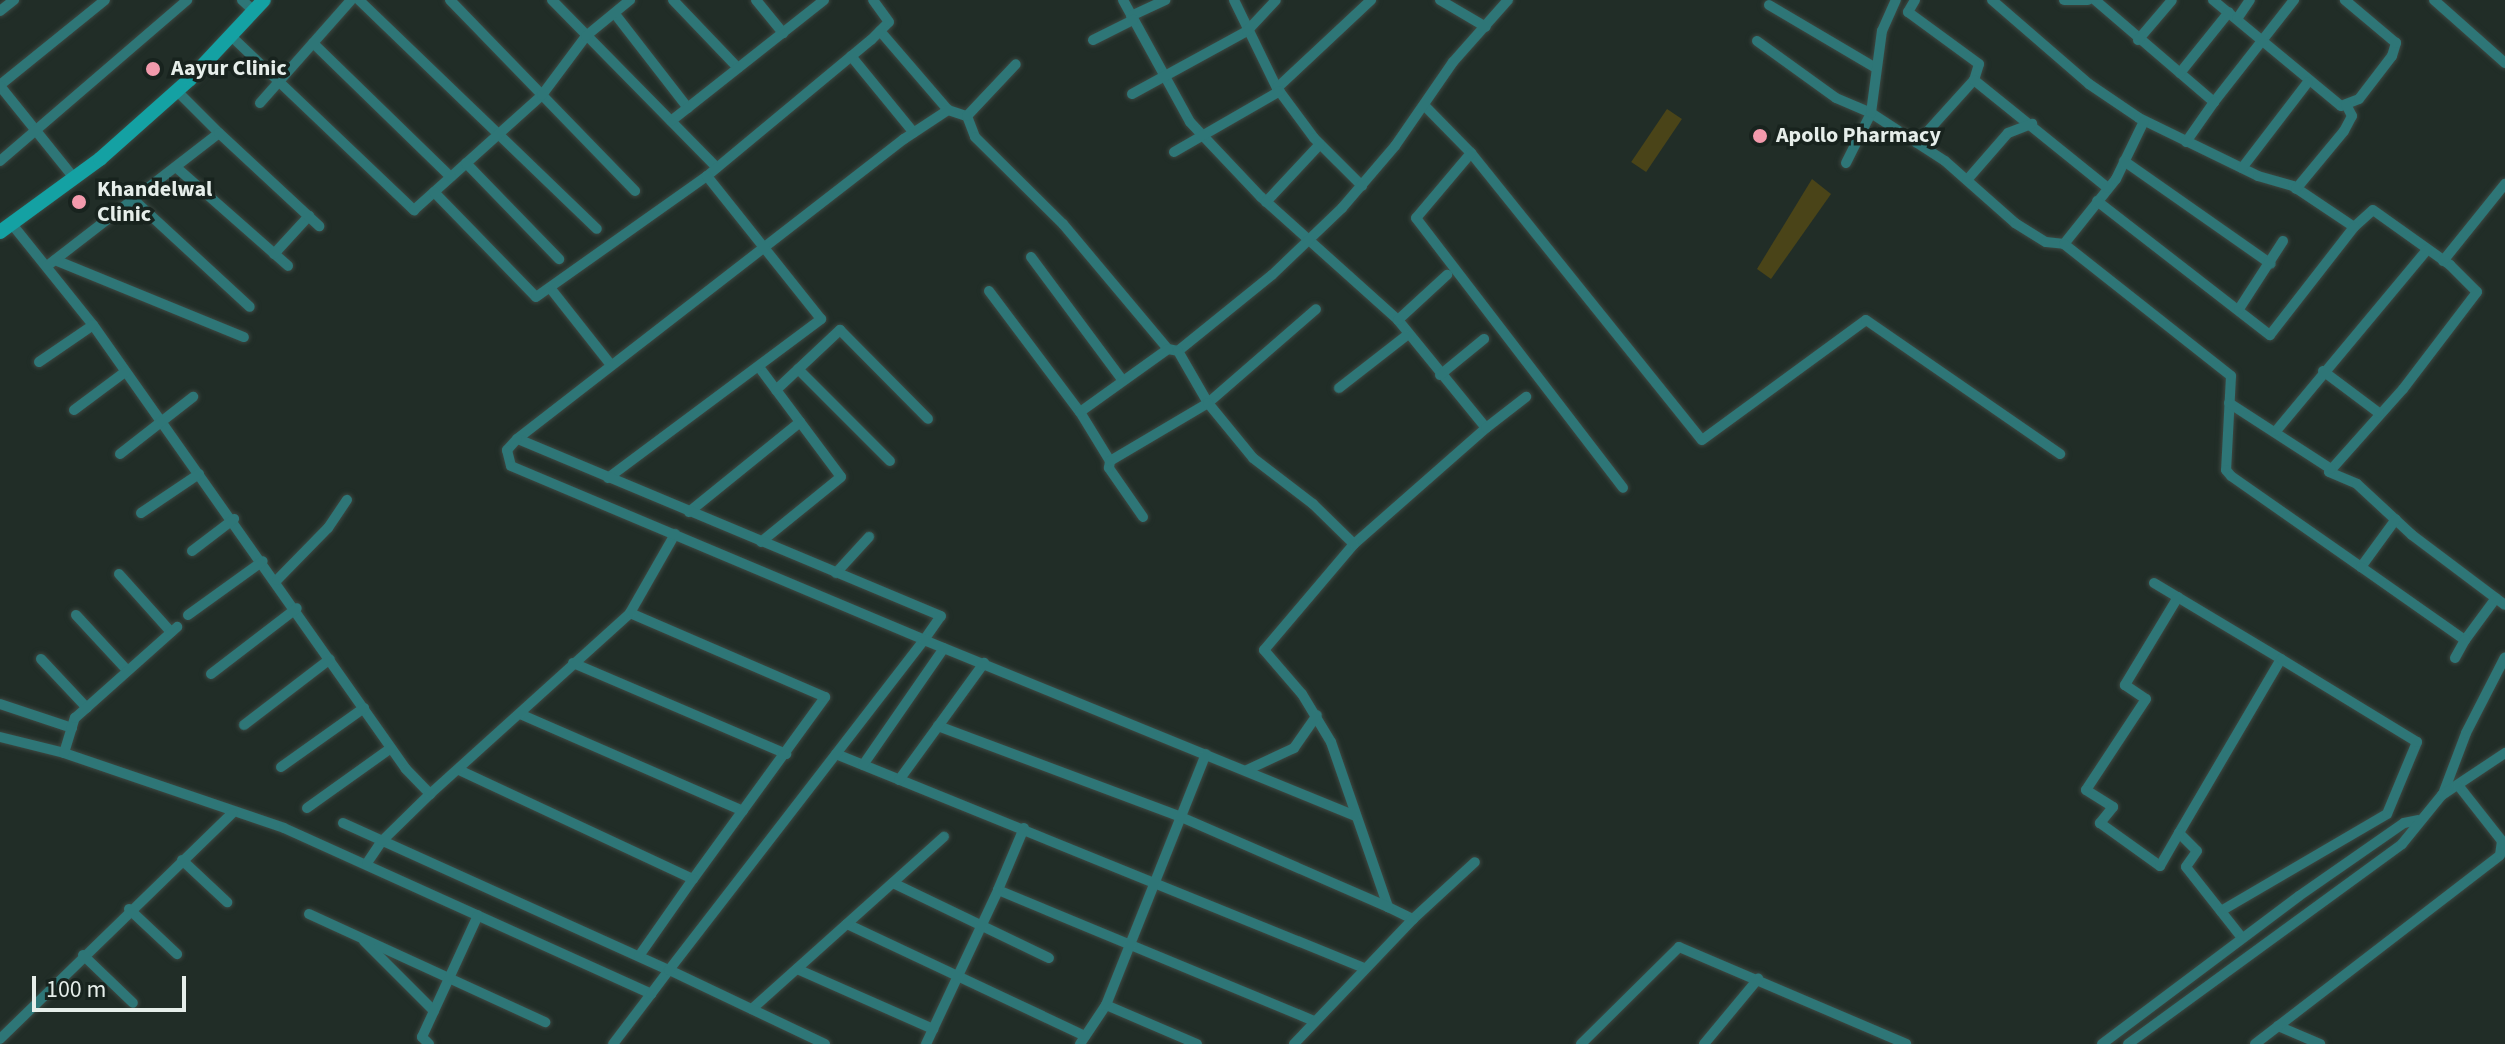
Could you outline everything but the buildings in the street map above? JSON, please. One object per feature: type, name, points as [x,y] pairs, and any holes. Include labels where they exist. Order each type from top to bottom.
[{"type":"street","points":[[0,11],[14,0]]},
{"type":"street","points":[[74,178],[0,85],[105,0]]},
{"type":"street","points":[[0,161],[187,0]]},
{"type":"street","points":[[242,0],[259,6],[177,91],[74,178],[5,228],[51,263],[244,337]]},
{"type":"street","points":[[260,103],[351,0]]},
{"type":"street","points":[[359,0],[597,229]]},
{"type":"street","points":[[450,0],[635,191]]},
{"type":"street","points":[[552,0],[671,121],[821,319],[608,478]]},
{"type":"street","points":[[231,36],[414,210],[542,95],[586,36],[630,0]]},
{"type":"street","points":[[673,0],[738,68]]},
{"type":"street","points":[[756,0],[783,33]]},
{"type":"street","points":[[671,121],[824,0]]},
{"type":"street","points":[[434,192],[536,297],[712,172],[880,31],[889,22],[873,0]]},
{"type":"street","points":[[1123,0],[1201,134],[1266,202],[1398,320],[1407,335],[1486,428]]},
{"type":"street","points":[[1093,40],[1165,0]]},
{"type":"street","points":[[1234,0],[1279,90],[1320,144],[1362,186]]},
{"type":"street","points":[[1132,94],[1247,31],[1276,0]]},
{"type":"street","points":[[1174,152],[1279,90],[1371,0]]},
{"type":"street","points":[[1440,0],[1486,27]]},
{"type":"street","points":[[1080,412],[1173,350],[1310,240],[1362,186],[1425,106],[1453,62],[1508,0]]},
{"type":"street","points":[[1846,163],[1871,113],[1876,68],[1896,0]]},
{"type":"street","points":[[1908,12],[1915,0]]},
{"type":"street","points":[[1992,0],[2089,84],[2144,121],[2242,168],[2296,189],[2354,227]]},
{"type":"street","points":[[2064,0],[2088,0]]},
{"type":"street","points":[[2095,0],[2214,102]]},
{"type":"street","points":[[2138,40],[2172,0]]},
{"type":"street","points":[[2213,0],[2308,82],[2341,106],[2359,99],[2392,56],[2396,43],[2345,0]]},
{"type":"street","points":[[2180,73],[2250,0]]},
{"type":"street","points":[[2186,142],[2294,0]]},
{"type":"street","points":[[2434,0],[2505,63]]},
{"type":"street","points":[[1769,5],[1876,68]]},
{"type":"street","points":[[1891,12],[1908,12],[1979,64],[1974,80],[1917,143]]},
{"type":"street","points":[[615,14],[688,108]]},
{"type":"street","points":[[880,31],[948,110],[967,116]]},
{"type":"street","points":[[1757,41],[1836,98],[1871,113],[1917,143],[1967,180],[2015,223],[2046,242],[2064,244],[2223,368],[2231,376],[2226,470],[2465,640]]},
{"type":"street","points":[[313,43],[451,177]]},
{"type":"street","points":[[851,56],[914,133]]},
{"type":"street","points":[[967,116],[1016,64]]},
{"type":"street","points":[[1974,80],[2108,188]]},
{"type":"street","points":[[2242,168],[2308,82]]},
{"type":"street","points":[[177,91],[319,226]]},
{"type":"street","points":[[2296,189],[2344,131],[2352,116],[2346,104]]},
{"type":"street","points":[[1425,106],[1471,153],[1702,440],[1866,320],[2060,454]]},
{"type":"street","points":[[948,110],[517,439],[507,450],[511,466],[924,640],[1355,816]]},
{"type":"street","points":[[967,116],[975,137],[1063,224],[1173,350],[1208,403],[1253,458],[1313,504],[1354,544]]},
{"type":"street","points":[[2064,244],[2108,188],[2144,121]]},
{"type":"street","points":[[1967,180],[1999,140],[2032,124]]},
{"type":"street","points":[[51,263],[219,133]]},
{"type":"street","points":[[1266,202],[1320,144]]},
{"type":"street","points":[[1471,153],[1416,218],[1623,488]]},
{"type":"street","points":[[2124,161],[2271,264]]},
{"type":"street","points":[[466,163],[559,259]]},
{"type":"street","points":[[177,168],[288,266]]},
{"type":"street","points":[[2443,261],[2502,197],[2505,184]]},
{"type":"street","points":[[135,201],[250,307]]},
{"type":"street","points":[[2097,201],[2270,335],[2354,227],[2373,210],[2443,261],[2477,292],[2329,472],[2357,484],[2501,602],[2465,640],[2455,658]]},
{"type":"street","points":[[274,254],[309,216]]},
{"type":"street","points":[[2239,309],[2271,264],[2283,241]]},
{"type":"street","points":[[2276,431],[2323,371],[2370,325],[2427,250]]},
{"type":"street","points":[[1031,257],[1123,381]]},
{"type":"street","points":[[51,263],[125,372],[297,608],[391,748],[430,794]]},
{"type":"street","points":[[1398,320],[1447,275]]},
{"type":"street","points":[[551,289],[611,365]]},
{"type":"street","points":[[989,291],[1080,412],[1110,461],[1109,468],[1143,517]]},
{"type":"street","points":[[1110,461],[1208,403],[1316,309]]},
{"type":"street","points":[[39,362],[93,325]]},
{"type":"street","points":[[776,390],[840,330],[928,419]]},
{"type":"street","points":[[1339,388],[1407,335]]},
{"type":"street","points":[[1440,375],[1484,339]]},
{"type":"street","points":[[759,367],[841,477],[761,542]]},
{"type":"street","points":[[798,369],[890,461]]},
{"type":"street","points":[[2323,371],[2379,413]]},
{"type":"street","points":[[74,410],[125,372]]},
{"type":"street","points":[[120,454],[193,397]]},
{"type":"street","points":[[1388,907],[1317,715],[1264,650],[1354,544],[1486,428],[1526,397]]},
{"type":"street","points":[[2229,403],[2331,469]]},
{"type":"street","points":[[689,512],[800,422]]},
{"type":"street","points":[[517,439],[941,616],[613,1044]]},
{"type":"street","points":[[141,513],[199,474]]},
{"type":"street","points":[[277,580],[328,528],[347,500]]},
{"type":"street","points":[[192,551],[234,519]]},
{"type":"street","points":[[2361,567],[2396,519]]},
{"type":"street","points":[[367,863],[382,841],[430,794],[630,613],[675,534]]},
{"type":"street","points":[[836,573],[869,537]]},
{"type":"street","points":[[188,615],[263,561]]},
{"type":"street","points":[[64,753],[72,728],[87,708],[174,630],[119,574]]},
{"type":"street","points":[[2154,583],[2417,742],[2387,814],[2221,911]]},
{"type":"street","points":[[2178,597],[2125,685],[2146,699],[2086,790],[2113,807],[2100,823],[2160,866],[2281,659]]},
{"type":"street","points":[[211,674],[297,608]]},
{"type":"street","points":[[630,613],[825,697],[639,956]]},
{"type":"street","points":[[76,615],[127,670]]},
{"type":"street","points":[[863,765],[944,648]]},
{"type":"street","points":[[2442,795],[2466,733],[2505,657]]},
{"type":"street","points":[[41,659],[87,708]]},
{"type":"street","points":[[244,725],[330,659]]},
{"type":"street","points":[[573,663],[786,754]]},
{"type":"street","points":[[899,780],[984,663]]},
{"type":"street","points":[[0,704],[72,728]]},
{"type":"street","points":[[281,767],[364,708]]},
{"type":"street","points":[[520,714],[743,811]]},
{"type":"street","points":[[1247,770],[1294,748],[1317,715]]},
{"type":"street","points":[[938,726],[1181,817],[1413,919]]},
{"type":"street","points":[[0,737],[64,753],[367,863],[651,994]]},
{"type":"street","points":[[307,808],[391,748]]},
{"type":"street","points":[[2128,1044],[2402,844],[2416,830],[2418,820],[2442,795],[2505,753]]},
{"type":"street","points":[[836,754],[1364,968]]},
{"type":"street","points":[[847,924],[1083,1040],[1106,1005],[1206,754]]},
{"type":"street","points":[[459,770],[693,879]]},
{"type":"street","points":[[2255,1044],[2500,855],[2502,841],[2458,785]]},
{"type":"street","points":[[0,1039],[129,909],[232,813]]},
{"type":"street","points":[[2102,1044],[2242,938],[2404,823],[2418,820]]},
{"type":"street","points":[[343,823],[639,956],[825,1044]]},
{"type":"street","points":[[926,1044],[1024,828]]},
{"type":"street","points":[[2179,833],[2197,851],[2186,867],[2242,938]]},
{"type":"street","points":[[752,1009],[944,837]]},
{"type":"street","points":[[182,860],[227,902]]},
{"type":"street","points":[[1294,1044],[1364,968],[1475,862]]},
{"type":"street","points":[[893,883],[1049,958]]},
{"type":"street","points":[[998,890],[1130,941],[1315,1021]]},
{"type":"street","points":[[129,909],[177,954]]},
{"type":"street","points":[[309,914],[545,1022]]},
{"type":"street","points":[[429,1044],[422,1037],[478,915]]},
{"type":"street","points":[[360,937],[434,1011]]},
{"type":"street","points":[[1581,1044],[1679,947],[1906,1044]]},
{"type":"street","points":[[83,955],[133,1003]]},
{"type":"street","points":[[797,969],[933,1029]]},
{"type":"street","points":[[1704,1044],[1758,979]]},
{"type":"street","points":[[1106,1005],[1197,1044]]},
{"type":"street","points":[[2278,1026],[2320,1044]]},
{"type":"shaded area","points":[[1667,109],[1682,119],[1646,172],[1631,162]]},
{"type":"shaded area","points":[[1812,179],[1831,194],[1771,279],[1757,269]]},
{"type":"place","name":"Aayur Clinic","points":[[153,69]]},
{"type":"place","name":"Apollo Pharmacy","points":[[1760,136]]},
{"type":"place","name":"Khandelwal Clinic","points":[[79,202]]}]
